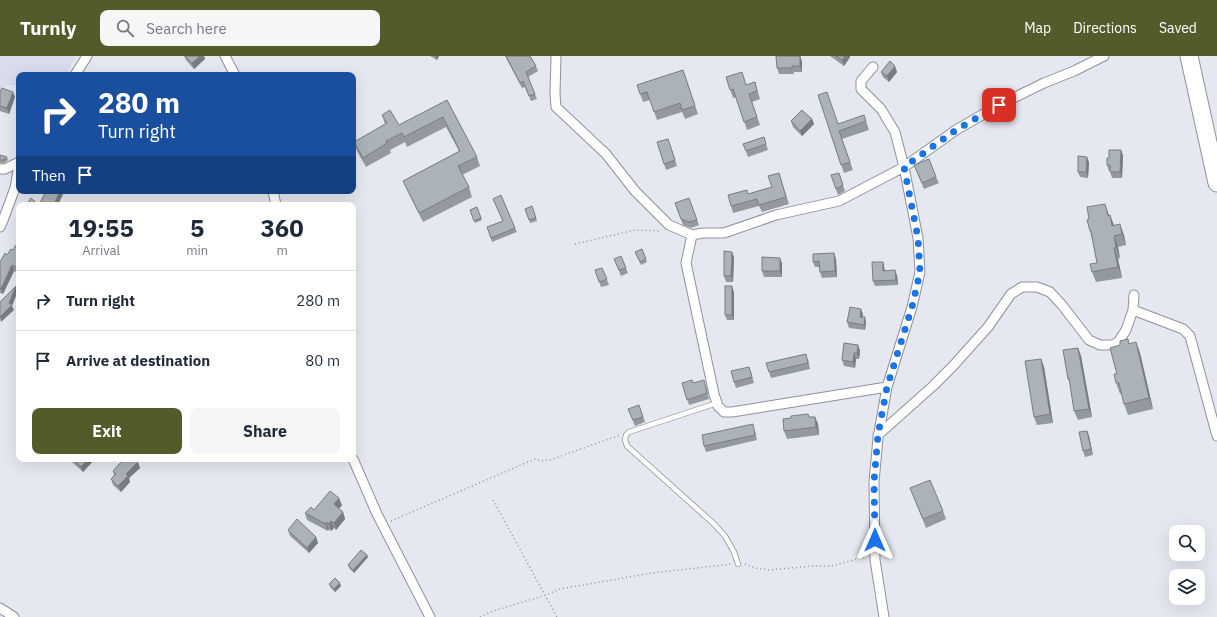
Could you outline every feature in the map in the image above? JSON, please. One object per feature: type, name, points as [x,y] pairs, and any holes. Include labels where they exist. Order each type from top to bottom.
[{"type":"highway","points":[[1189,56],[1217,183]]},
{"type":"street","points":[[76,72],[87,56]]},
{"type":"street","points":[[225,56],[233,72]]},
{"type":"street","points":[[556,56],[556,107],[606,154],[635,191],[669,225],[692,235],[703,233],[724,233],[776,215],[840,201],[904,167],[956,130],[999,105],[1104,56]]},
{"type":"street","points":[[873,67],[861,81],[861,88],[881,109],[895,132],[904,167],[918,238],[920,272],[912,307],[887,387],[878,435],[874,482],[875,554],[884,617]]},
{"type":"street","points":[[0,169],[5,169],[16,164]]},
{"type":"street","points":[[0,226],[16,182]]},
{"type":"street","points":[[692,235],[686,263],[717,403],[724,412],[732,412],[887,387]]},
{"type":"street","points":[[878,435],[953,366],[988,327],[1011,294],[1022,286],[1050,292],[1089,340],[1100,345],[1113,345],[1119,341],[1126,330],[1133,310],[1134,295]]},
{"type":"street","points":[[1133,310],[1183,329],[1190,336],[1217,436]]},
{"type":"street","points":[[354,462],[382,525],[430,617]]},
{"type":"street","points":[[0,608],[14,617]]},
{"type":"lane","points":[[717,403],[629,432],[626,435],[625,440],[628,446],[700,511],[725,536],[734,552],[738,564]]},
{"type":"path","points":[[575,244],[635,230],[658,232],[675,228]]},
{"type":"path","points":[[382,525],[535,459],[542,461],[550,460],[619,435],[626,435]]},
{"type":"path","points":[[493,500],[557,617]]},
{"type":"path","points":[[480,617],[492,611],[546,595],[560,589],[652,573],[738,564],[769,570],[812,566],[831,566],[854,561],[875,554]]},
{"type":"shaded area","points":[[0,56],[76,56],[68,72],[16,72],[16,85],[6,85],[0,94]]},
{"type":"building","points":[[185,56],[200,56],[192,63]]},
{"type":"building","points":[[506,56],[530,56],[536,66],[526,72],[535,94],[529,96],[523,81],[520,83]]},
{"type":"building","points":[[776,56],[800,56],[800,66],[792,66],[792,68],[777,68]]},
{"type":"building","points":[[836,56],[845,56],[842,60]]},
{"type":"building","points":[[890,61],[895,66],[887,76],[881,72]]},
{"type":"building","points":[[683,70],[695,106],[682,110],[680,103],[654,112],[647,92],[640,94],[637,85]]},
{"type":"building","points":[[742,72],[746,85],[755,82],[757,91],[749,94],[757,117],[744,122],[733,89],[730,90],[726,77]]},
{"type":"building","points":[[2,88],[13,92],[7,108],[0,106],[0,92]]},
{"type":"building","points":[[827,92],[838,124],[864,115],[866,121],[839,131],[850,162],[841,165],[818,95]]},
{"type":"building","points":[[447,100],[477,157],[458,166],[469,187],[419,213],[403,181],[460,151],[443,117],[404,137],[402,133],[386,141],[387,143],[363,158],[356,146],[356,141],[387,123],[382,115],[390,110],[399,125]]},
{"type":"building","points":[[802,110],[812,119],[800,131],[791,121]]},
{"type":"building","points":[[764,137],[766,144],[746,151],[743,144]]},
{"type":"building","points":[[668,139],[675,160],[664,164],[657,142]]},
{"type":"building","points":[[1109,150],[1121,150],[1120,172],[1110,172],[1110,165],[1107,165]]},
{"type":"building","points":[[0,155],[7,157],[0,160]]},
{"type":"building","points":[[1078,156],[1087,157],[1086,172],[1078,172]]},
{"type":"building","points":[[929,159],[936,177],[922,183],[914,165]]},
{"type":"building","points":[[779,173],[786,197],[759,205],[757,199],[731,206],[728,195],[747,190],[748,194],[772,187],[768,176]]},
{"type":"building","points":[[839,173],[843,185],[836,189],[831,175]]},
{"type":"building","points":[[44,194],[59,194],[55,202],[40,202]]},
{"type":"building","points":[[501,195],[515,228],[491,238],[487,227],[503,221],[493,199]]},
{"type":"building","points":[[31,198],[36,202],[28,202]]},
{"type":"building","points":[[689,198],[697,220],[689,222],[681,219],[675,203]]},
{"type":"building","points":[[1105,204],[1108,216],[1110,215],[1112,226],[1120,224],[1122,234],[1114,236],[1116,247],[1114,248],[1118,267],[1092,272],[1090,264],[1097,263],[1091,231],[1087,220],[1089,219],[1087,207]]},
{"type":"building","points":[[532,206],[536,218],[529,220],[525,209]]},
{"type":"building","points":[[477,207],[481,218],[474,221],[470,210]]},
{"type":"building","points":[[16,245],[16,267],[12,265],[1,289],[0,262],[5,253],[7,255],[11,249],[13,250]]},
{"type":"building","points":[[642,249],[646,259],[640,262],[635,252]]},
{"type":"building","points":[[724,251],[732,252],[731,276],[724,276]]},
{"type":"building","points":[[834,253],[835,271],[820,272],[819,261],[813,262],[813,254]]},
{"type":"building","points":[[621,256],[626,268],[619,270],[614,259]]},
{"type":"building","points":[[762,257],[780,258],[780,271],[762,271]]},
{"type":"building","points":[[872,262],[883,262],[883,271],[895,270],[896,280],[873,281]]},
{"type":"building","points":[[602,268],[607,279],[599,282],[595,270]]},
{"type":"building","points":[[16,286],[9,303],[12,305],[0,317],[0,302]]},
{"type":"building","points":[[725,286],[732,286],[732,315],[725,315]]},
{"type":"building","points":[[850,307],[861,309],[860,317],[865,317],[864,325],[847,322]]},
{"type":"building","points":[[1128,339],[1129,344],[1136,342],[1149,398],[1124,404],[1119,383],[1116,383],[1114,374],[1117,374],[1110,348],[1120,345],[1120,341]]},
{"type":"building","points":[[844,343],[858,345],[857,353],[854,353],[853,362],[842,360]]},
{"type":"building","points":[[1078,348],[1089,409],[1074,411],[1063,350]]},
{"type":"building","points":[[806,354],[808,363],[769,372],[766,363]]},
{"type":"building","points":[[1041,359],[1050,414],[1034,417],[1025,361]]},
{"type":"building","points":[[749,367],[752,377],[734,382],[731,371]]},
{"type":"building","points":[[692,380],[693,383],[704,380],[707,393],[687,400],[682,383]]},
{"type":"building","points":[[639,405],[643,417],[633,420],[628,409]]},
{"type":"building","points":[[808,414],[809,417],[815,417],[816,427],[784,431],[783,419],[791,418],[791,416]]},
{"type":"building","points":[[753,424],[755,435],[704,446],[702,435]]},
{"type":"building","points":[[1087,431],[1091,449],[1083,451],[1079,432]]},
{"type":"building","points":[[76,462],[85,462],[81,467]]},
{"type":"building","points":[[121,462],[138,462],[126,474],[128,476],[118,486],[111,479],[116,474],[113,471]]},
{"type":"building","points":[[930,480],[943,511],[923,519],[910,488]]},
{"type":"building","points":[[330,491],[339,498],[334,504],[343,512],[334,523],[331,521],[329,524],[326,522],[326,524],[305,513],[311,507],[314,510]]},
{"type":"building","points":[[297,519],[316,537],[307,548],[288,530]]},
{"type":"building","points":[[361,550],[367,555],[353,570],[348,565]]},
{"type":"building","points":[[335,578],[340,583],[334,589],[329,584]]},
{"type":"route","points":[[875,540],[874,482],[878,435],[887,387],[912,307],[920,272],[918,238],[904,167],[956,130],[999,105]]}]
